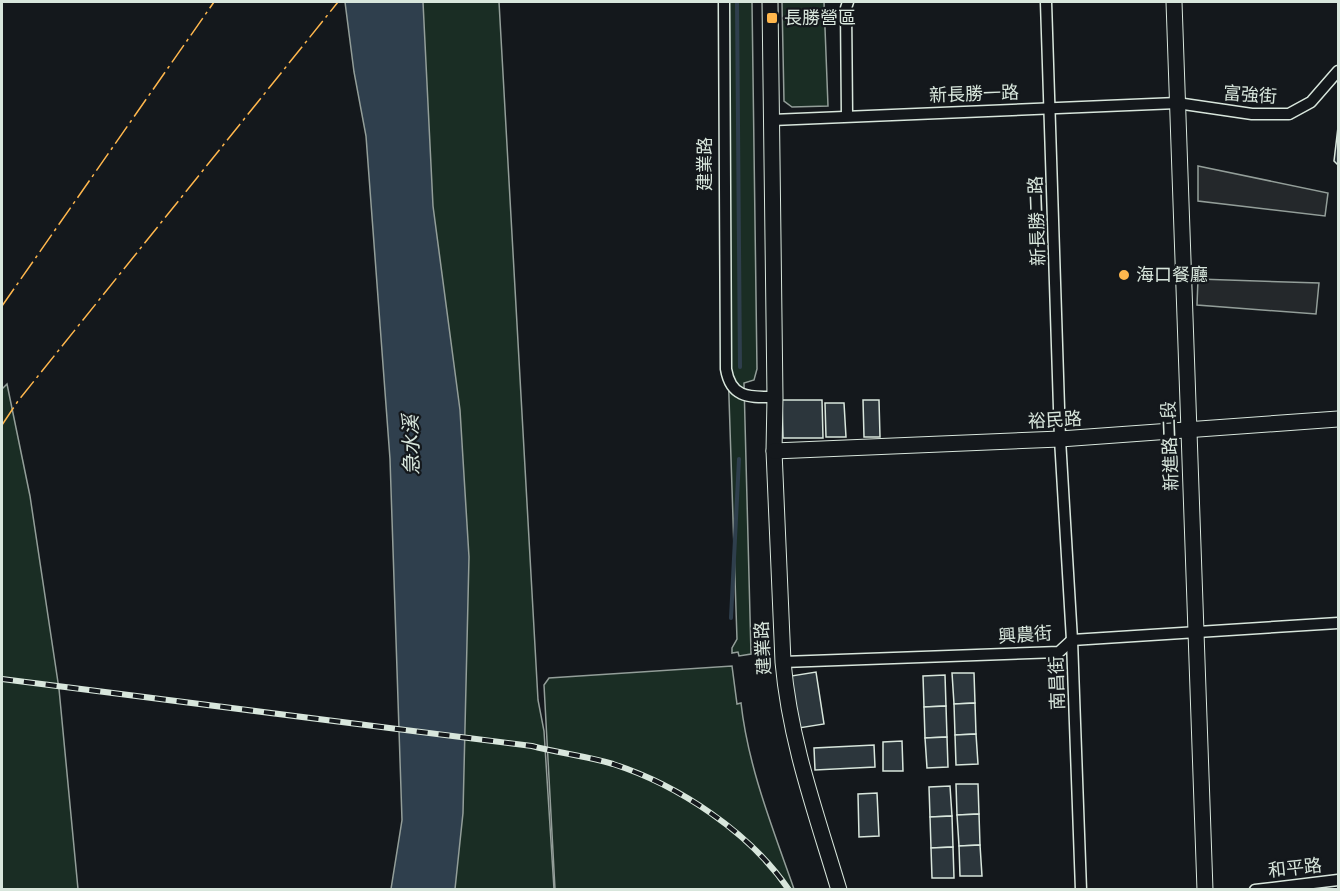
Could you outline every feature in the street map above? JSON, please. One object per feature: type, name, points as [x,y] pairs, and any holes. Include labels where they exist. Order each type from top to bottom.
[{"type":"street","name":"建業路","points":[[724,2],[726,369],[728,381],[743,396],[775,397]]},
{"type":"street","name":"建業路","points":[[770,2],[774,451],[785,690],[796,751],[839,890]]},
{"type":"street","points":[[847,116],[846,8],[848,2]]},
{"type":"street","name":"新長勝二路","points":[[1046,2],[1060,439]]},
{"type":"street","name":"新進路二段","points":[[1174,2],[1205,890]]},
{"type":"street","name":"富強街","points":[[1178,103],[1252,114],[1289,114],[1311,102],[1338,71]]},
{"type":"street","name":"新長勝一路","points":[[772,120],[1178,103]]},
{"type":"street","name":"裕民路","points":[[774,451],[1060,439],[1338,419]]},
{"type":"street","name":"南昌街","points":[[1060,439],[1072,640],[1081,890]]},
{"type":"street","name":"興農街","points":[[783,662],[1059,652],[1072,640],[1338,623]]},
{"type":"street","name":"和平路","points":[[1255,890],[1338,880]]},
{"type":"green space","points":[[415,2],[499,2],[538,700],[544,731],[554,889],[435,889]]},
{"type":"green space","points":[[725,2],[752,2],[757,369],[754,380],[744,383],[751,654],[739,656],[738,652],[732,653],[737,639],[728,368]]},
{"type":"green space","points":[[782,2],[824,2],[828,106],[792,107],[784,101]]},
{"type":"green space","points":[[7,384],[30,496],[59,689],[78,889],[2,889],[2,389]]},
{"type":"green space","points":[[732,666],[737,704],[741,703],[755,774],[794,889],[555,889],[544,685],[549,678]]},
{"type":"shaded area","points":[[1198,166],[1328,193],[1325,216],[1198,201]]},
{"type":"shaded area","points":[[1198,279],[1319,283],[1316,314],[1197,305]]},
{"type":"water","name":"急水溪","points":[[345,2],[423,2],[433,206],[460,410],[469,557],[463,813],[455,889],[391,889],[402,820],[390,459],[366,136],[354,72]]},
{"type":"building","points":[[1338,127],[1338,165],[1334,161]]},
{"type":"building","points":[[782,400],[822,400],[823,438],[783,438]]},
{"type":"building","points":[[863,400],[879,400],[880,437],[864,437]]},
{"type":"building","points":[[825,403],[844,403],[846,437],[826,437]]},
{"type":"building","points":[[816,672],[824,724],[799,728],[791,676]]},
{"type":"building","points":[[952,673],[974,673],[975,703],[954,704]]},
{"type":"building","points":[[945,675],[946,706],[924,707],[923,676]]},
{"type":"building","points":[[975,703],[976,734],[955,735],[954,704]]},
{"type":"building","points":[[946,706],[947,737],[925,738],[924,707]]},
{"type":"building","points":[[976,734],[978,764],[956,765],[955,735]]},
{"type":"building","points":[[947,737],[948,767],[927,768],[925,738]]},
{"type":"building","points":[[902,741],[903,771],[883,771],[883,742]]},
{"type":"building","points":[[874,745],[875,767],[815,770],[814,748]]},
{"type":"building","points":[[956,784],[978,784],[979,814],[957,815]]},
{"type":"building","points":[[950,786],[952,816],[930,817],[929,787]]},
{"type":"building","points":[[877,793],[879,836],[859,837],[858,794]]},
{"type":"building","points":[[979,814],[980,845],[959,846],[957,815]]},
{"type":"building","points":[[952,816],[953,847],[931,848],[930,817]]},
{"type":"building","points":[[980,845],[982,876],[960,876],[959,846]]},
{"type":"building","points":[[953,847],[954,878],[932,878],[931,848]]},
{"type":"waterway","points":[[737,2],[740,367]]},
{"type":"waterway","points":[[731,618],[739,459]]},
{"type":"railway","points":[[2,679],[532,746],[603,761],[662,784],[711,813],[754,849],[789,890]]},
{"type":"power","points":[[2,306],[214,2]]},
{"type":"power","points":[[2,425],[18,401],[338,2]]},
{"type":"place","name":"長勝營區","points":[[772,18]]},
{"type":"place","name":"海口餐廳","points":[[1124,275]]}]
